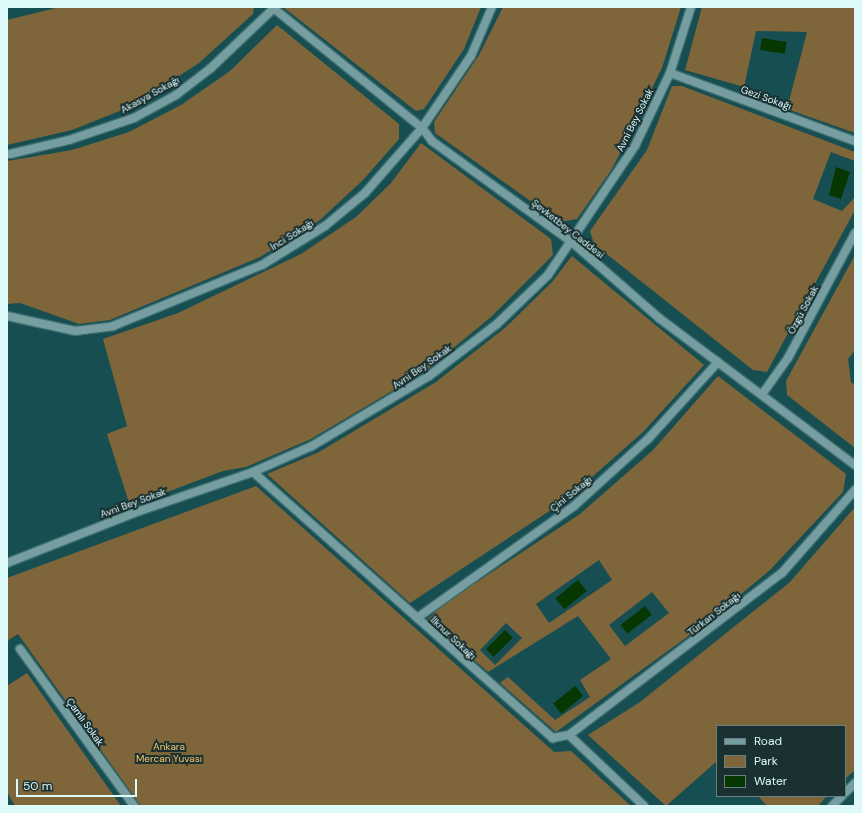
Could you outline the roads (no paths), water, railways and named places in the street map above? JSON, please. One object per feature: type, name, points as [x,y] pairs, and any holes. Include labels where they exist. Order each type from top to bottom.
[{"type":"street","name":"İnci Sokağı","points":[[7,316],[75,331],[113,326],[262,265],[325,226],[365,193],[422,128],[471,56],[492,7]]},
{"type":"street","name":"Avni Bey Sokak","points":[[7,563],[134,513],[253,472],[312,446],[429,376],[497,324],[548,275],[573,243],[635,146],[670,73],[691,7]]},
{"type":"street","name":"Şevketbey Caddesi","points":[[274,8],[422,128],[432,140],[573,243],[659,318],[763,393],[855,465]]},
{"type":"street","name":"Akasya Sokağı","points":[[10,154],[69,140],[134,118],[176,95],[211,68],[274,8]]},
{"type":"street","name":"Gezi Sokağı","points":[[670,73],[855,141]]},
{"type":"street","name":"Özgü Sokak","points":[[763,393],[788,358],[855,233]]},
{"type":"street","name":"Çini Sokağı","points":[[416,618],[574,506],[648,439],[718,362]]},
{"type":"street","name":"İlknur Sokağı","points":[[253,472],[553,738],[569,735]]},
{"type":"street","name":"Türkan Sokağı","points":[[569,735],[782,573],[855,490]]},
{"type":"street","name":"Çamlı Sokak","points":[[20,649],[134,806]]},
{"type":"street","points":[[569,735],[644,806]]},
{"type":"street","points":[[846,792],[855,783]]},
{"type":"street","points":[[832,806],[841,797]]},
{"type":"water","points":[[762,38],[787,42],[785,54],[760,50]]},
{"type":"water","points":[[836,167],[850,172],[841,199],[829,195]]},
{"type":"water","points":[[578,580],[587,591],[564,609],[555,598]]},
{"type":"water","points":[[645,606],[652,615],[627,634],[621,625]]},
{"type":"water","points":[[505,630],[513,638],[494,657],[486,649]]},
{"type":"water","points":[[575,686],[583,696],[561,714],[553,704]]},
{"type":"park label","name":"Ankara Mercan Yuvası","points":[[169,752]]}]
